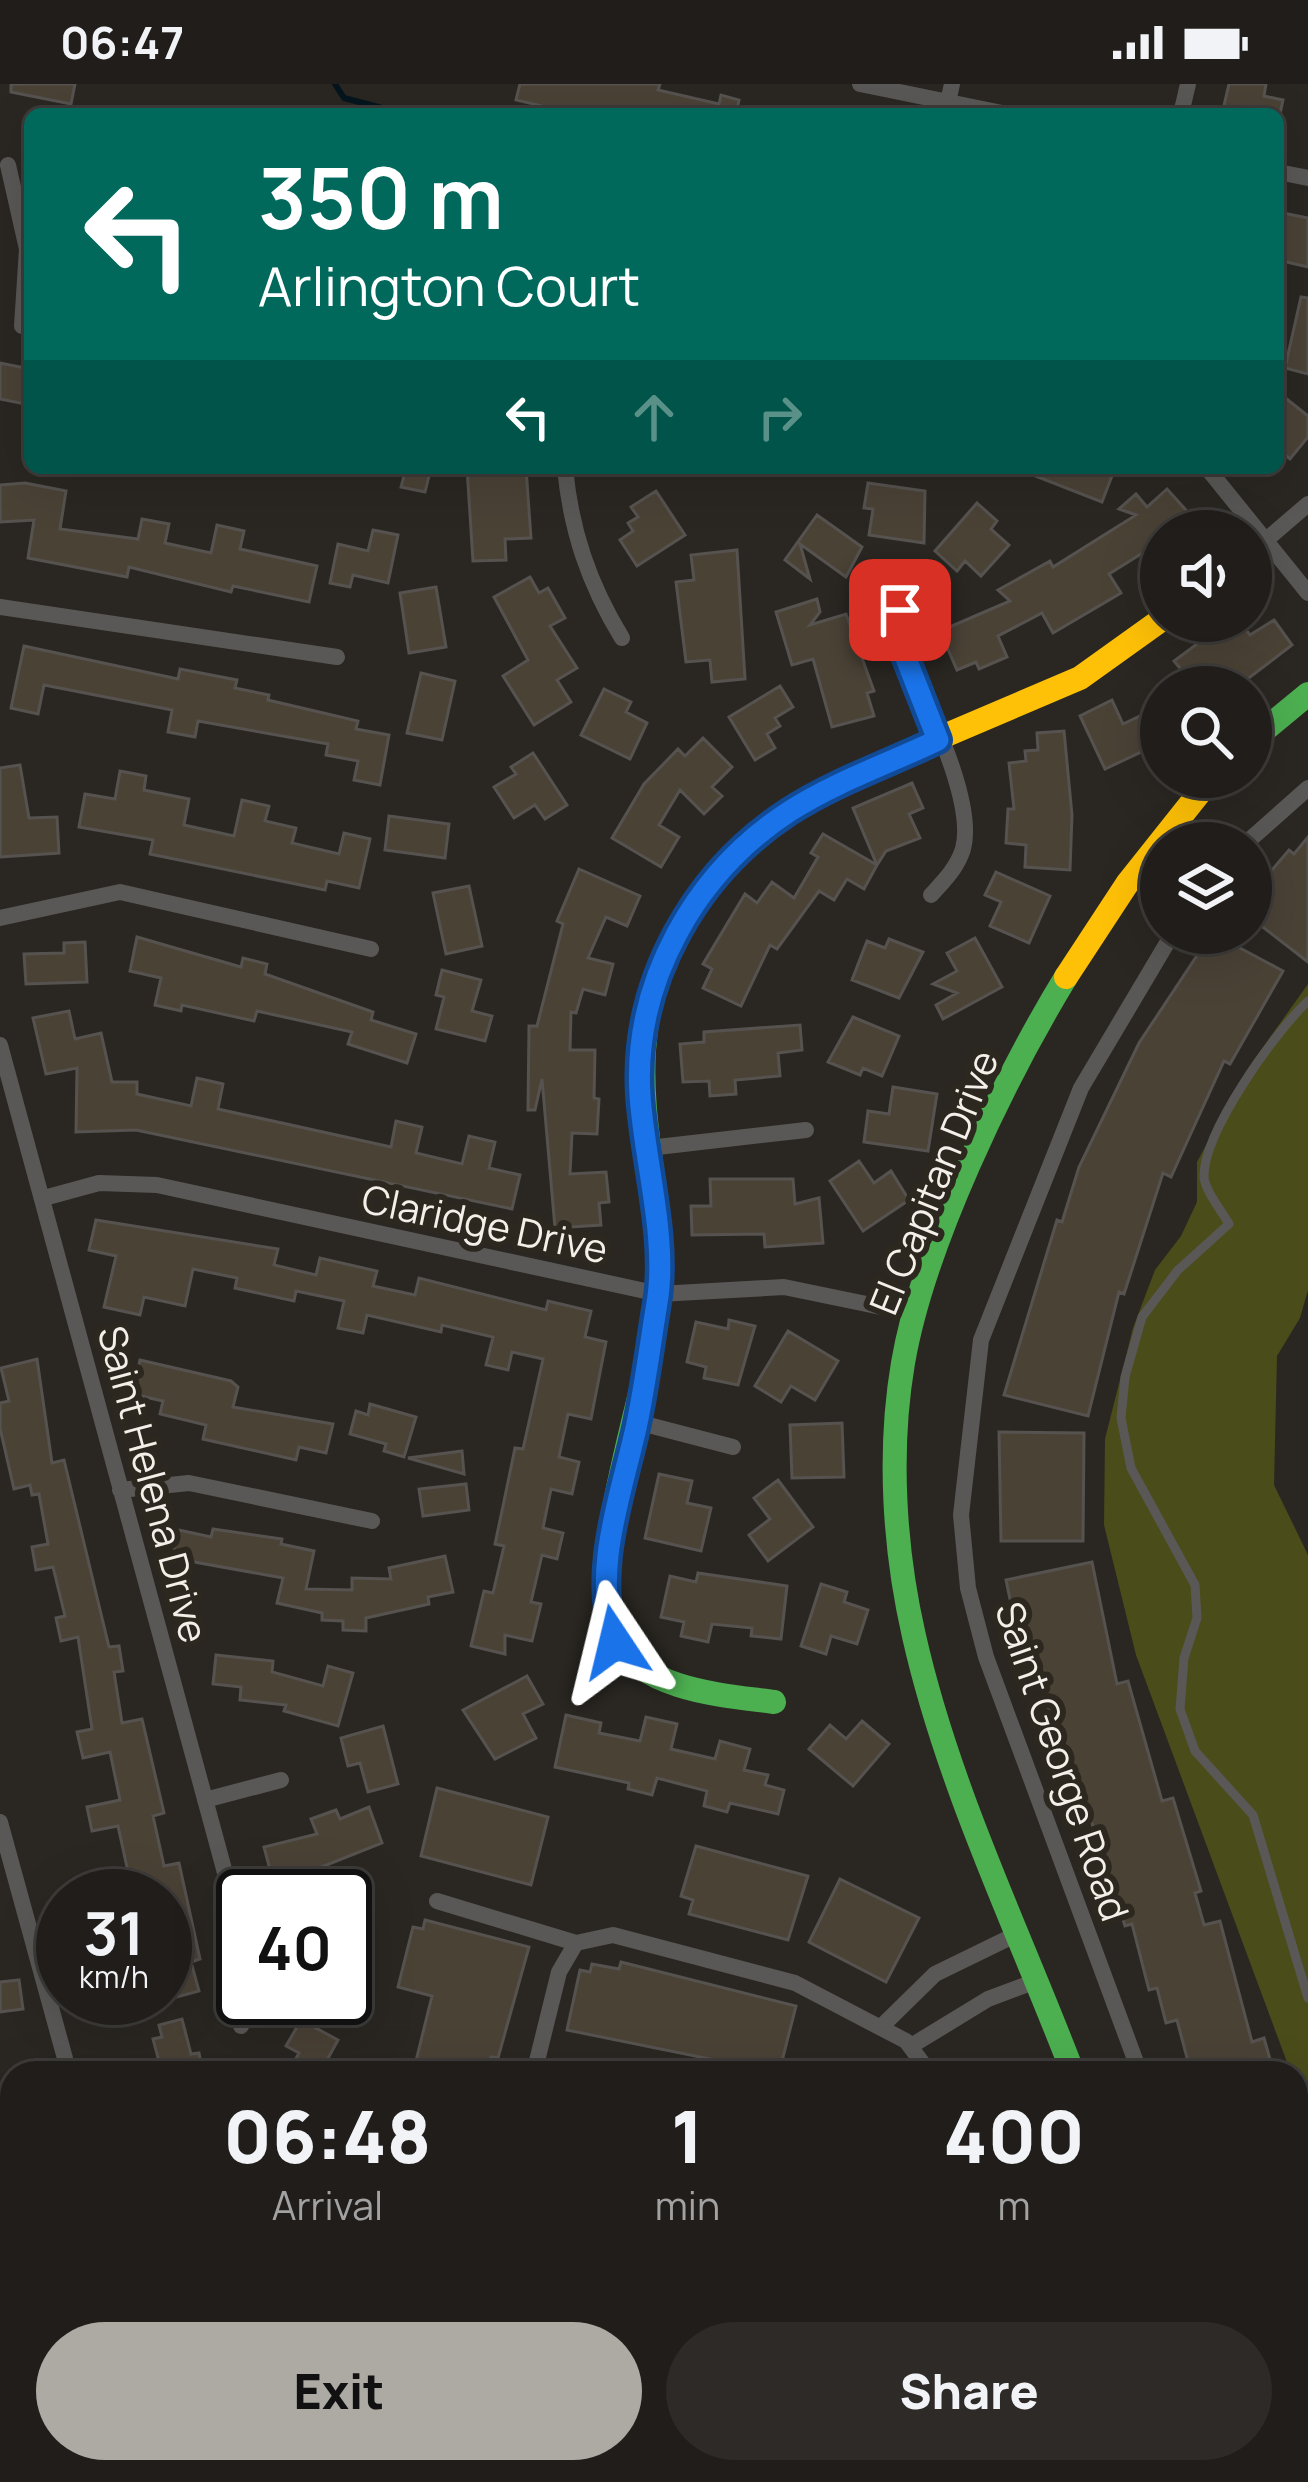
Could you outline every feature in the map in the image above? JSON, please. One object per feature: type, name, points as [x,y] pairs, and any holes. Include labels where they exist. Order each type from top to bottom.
[{"type":"street","points":[[860,84],[950,93],[991,108]]},
{"type":"street","points":[[8,165],[24,236]]},
{"type":"street","points":[[566,474],[591,588],[622,638]]},
{"type":"street","points":[[1212,474],[1243,510]]},
{"type":"street","points":[[1272,537],[1308,504]]},
{"type":"street","points":[[1272,544],[1308,593]]},
{"type":"street","points":[[0,607],[337,657]]},
{"type":"street","points":[[900,610],[898,638],[965,809],[963,847],[954,869],[932,895]]},
{"type":"street","points":[[774,1702],[699,1690],[644,1668],[615,1642],[604,1607],[608,1550],[659,1294],[649,1148],[640,1094],[644,1037],[659,969],[692,905],[727,862],[791,810],[1085,676],[1140,635]]},
{"type":"street","points":[[1272,724],[1308,694]]},
{"type":"street","points":[[1270,822],[1308,788]]},
{"type":"street","name":"El Capitan Drive","points":[[1069,2061],[933,1705],[902,1573],[896,1513],[900,1383],[915,1314],[982,1138],[1038,1022],[1142,858],[1194,798]]},
{"type":"street","points":[[0,918],[120,892],[371,949]]},
{"type":"street","name":"Saint George Road","points":[[1136,2061],[986,1658],[968,1588],[961,1515],[981,1340],[1082,1088],[1161,954]]},
{"type":"street","name":"Saint Helena Drive","points":[[0,1045],[224,1869]]},
{"type":"street","points":[[649,1148],[806,1130]]},
{"type":"street","name":"Claridge Drive","points":[[44,1198],[99,1183],[158,1185],[659,1294],[784,1287],[915,1314]]},
{"type":"street","points":[[637,1422],[733,1448]]},
{"type":"street","points":[[120,1490],[189,1483],[372,1521]]},
{"type":"street","points":[[591,1664],[615,1642]]},
{"type":"street","points":[[205,1800],[281,1780]]},
{"type":"street","points":[[0,1822],[66,2061]]},
{"type":"street","points":[[437,1901],[576,1943],[613,1935],[795,1982],[882,2026],[910,2046],[921,2061]]},
{"type":"street","points":[[882,2026],[935,1974],[1017,1934]]},
{"type":"street","points":[[537,2061],[560,1972],[576,1943]]},
{"type":"street","points":[[910,2046],[972,2007],[1039,1980]]},
{"type":"lane","points":[[1308,1001],[1252,1073],[1208,1150],[1203,1181],[1229,1224],[1178,1270],[1142,1317],[1125,1377],[1121,1418],[1131,1468],[1195,1586],[1197,1618],[1184,1658],[1180,1709],[1196,1751],[1253,1815],[1308,1998]]},
{"type":"shaded area","points":[[1308,984],[1308,1290],[1300,1318],[1277,1356],[1274,1485],[1308,1555],[1308,2061],[1287,2061],[1136,1655],[1104,1525],[1105,1439],[1133,1328],[1155,1270],[1181,1236],[1197,1202],[1197,1162],[1246,1071]]},
{"type":"building","points":[[11,84],[75,84],[71,104],[11,92]]},
{"type":"building","points":[[520,84],[660,84],[658,90],[719,104],[721,95],[739,100],[737,108],[550,108],[516,100]]},
{"type":"building","points":[[1229,84],[1266,84],[1264,96],[1283,100],[1281,108],[1223,108]]},
{"type":"building","points":[[1284,213],[1308,218],[1308,267],[1284,261]]},
{"type":"building","points":[[1301,297],[1308,298],[1308,374],[1285,368]]},
{"type":"building","points":[[0,363],[24,368],[24,404],[0,399]]},
{"type":"building","points":[[1284,397],[1308,416],[1308,437],[1290,459],[1284,454]]},
{"type":"building","points":[[404,474],[430,474],[425,492],[401,487]]},
{"type":"building","points":[[467,474],[526,474],[531,538],[505,539],[506,560],[473,561]]},
{"type":"building","points":[[1030,474],[1113,474],[1102,502]]},
{"type":"building","points":[[25,483],[66,491],[60,529],[138,539],[142,519],[169,524],[165,543],[211,553],[217,525],[244,531],[240,549],[317,566],[309,602],[233,586],[231,592],[129,567],[127,577],[28,558],[34,520],[0,522],[0,485]]},
{"type":"building","points":[[868,483],[925,491],[924,543],[869,535],[873,509],[864,508]]},
{"type":"building","points":[[1167,489],[1186,510],[1140,510],[1140,555],[1109,574],[1121,593],[1053,633],[1042,613],[998,636],[1007,657],[979,669],[976,662],[957,670],[940,631],[1010,601],[998,590],[1050,561],[1053,567],[1136,515],[1119,509],[1136,494],[1147,507]]},
{"type":"building","points":[[656,491],[685,535],[637,566],[620,540],[633,531],[628,523],[638,517],[631,507]]},
{"type":"building","points":[[977,503],[997,521],[991,529],[1009,545],[981,576],[965,561],[957,571],[935,551]]},
{"type":"building","points":[[817,515],[862,547],[846,577],[800,544],[810,579],[785,560]]},
{"type":"building","points":[[373,530],[398,535],[388,583],[353,575],[350,587],[330,583],[338,544],[368,551]]},
{"type":"building","points":[[737,550],[745,679],[712,682],[710,660],[686,662],[676,582],[694,580],[691,555]]},
{"type":"building","points":[[530,577],[539,593],[548,588],[565,618],[550,626],[577,668],[557,680],[571,702],[534,725],[503,676],[528,660],[494,597]]},
{"type":"building","points":[[436,587],[446,647],[409,653],[400,593]]},
{"type":"building","points":[[817,599],[820,612],[810,625],[846,614],[874,691],[867,693],[874,716],[832,727],[813,659],[792,665],[776,612]]},
{"type":"building","points":[[1272,621],[1292,645],[1264,666],[1178,666],[1174,661],[1200,642],[1272,642]]},
{"type":"building","points":[[24,646],[178,679],[180,669],[237,680],[235,688],[269,695],[268,700],[358,721],[356,729],[389,735],[380,785],[354,780],[358,761],[326,755],[328,744],[198,721],[195,737],[168,732],[172,710],[44,685],[38,714],[11,708]]},
{"type":"building","points":[[421,673],[455,681],[442,740],[407,733]]},
{"type":"building","points":[[780,686],[793,707],[775,718],[780,726],[767,734],[775,748],[755,760],[729,717]]},
{"type":"building","points":[[604,689],[631,702],[626,712],[647,723],[630,759],[581,735]]},
{"type":"building","points":[[1112,700],[1123,724],[1140,716],[1140,753],[1105,769],[1080,716]]},
{"type":"building","points":[[1064,731],[1072,815],[1070,870],[1025,867],[1026,845],[1006,843],[1008,809],[1014,809],[1009,763],[1026,761],[1025,751],[1038,750],[1037,733]]},
{"type":"building","points":[[703,738],[732,767],[712,787],[722,796],[704,814],[680,790],[659,825],[679,837],[661,867],[612,838],[644,784],[678,749],[685,756]]},
{"type":"building","points":[[533,753],[567,805],[545,819],[535,805],[514,818],[494,787],[516,774],[511,767]]},
{"type":"building","points":[[20,765],[29,818],[57,817],[59,853],[0,857],[0,768]]},
{"type":"building","points":[[120,771],[146,776],[144,790],[189,799],[184,825],[234,836],[242,800],[269,806],[265,821],[296,828],[292,843],[339,854],[344,833],[370,839],[359,888],[327,881],[325,890],[150,854],[153,840],[79,827],[85,794],[115,799]]},
{"type":"building","points":[[912,783],[923,808],[909,814],[920,838],[886,851],[877,865],[853,808]]},
{"type":"building","points":[[389,816],[449,824],[445,858],[385,850]]},
{"type":"building","points":[[823,834],[877,865],[864,889],[847,879],[834,900],[819,891],[777,949],[770,945],[741,1006],[703,988],[712,969],[703,964],[745,894],[757,903],[772,882],[794,898],[818,857],[811,853]]},
{"type":"building","points":[[1308,837],[1308,962],[1272,934],[1272,870],[1289,850],[1294,854]]},
{"type":"building","points":[[579,869],[640,896],[627,926],[606,917],[588,958],[613,964],[605,995],[583,989],[576,1013],[571,1012],[570,1050],[595,1050],[594,1098],[599,1099],[597,1134],[572,1133],[570,1174],[606,1172],[609,1202],[599,1203],[601,1225],[555,1228],[542,1079],[535,1110],[528,1110],[529,1026],[537,1026],[563,924],[557,921]]},
{"type":"building","points":[[996,872],[1050,896],[1029,943],[990,926],[1001,902],[985,895]]},
{"type":"building","points":[[469,886],[482,946],[446,954],[433,893]]},
{"type":"building","points":[[137,937],[241,967],[243,958],[267,964],[265,974],[373,1012],[371,1020],[416,1034],[407,1063],[348,1044],[352,1032],[257,1011],[254,1021],[182,1005],[181,1011],[155,1005],[161,978],[130,971]]},
{"type":"building","points":[[975,938],[1002,987],[943,1019],[936,1005],[957,993],[933,984],[957,971],[947,953]]},
{"type":"building","points":[[889,939],[923,952],[899,998],[852,980],[867,941],[885,948]]},
{"type":"building","points":[[85,942],[87,982],[26,984],[24,954],[64,953],[64,943]]},
{"type":"building","points":[[1198,954],[1251,954],[1283,971],[1230,1064],[1224,1061],[1171,1177],[1163,1173],[1124,1294],[1119,1292],[1088,1416],[1004,1395],[1057,1220],[1062,1222],[1079,1167],[1139,1043]]},
{"type":"building","points":[[442,970],[481,980],[472,1011],[492,1016],[485,1041],[436,1029],[444,997],[436,995]]},
{"type":"building","points":[[69,1011],[75,1039],[101,1033],[112,1082],[137,1082],[137,1094],[191,1106],[197,1078],[223,1084],[218,1109],[391,1147],[396,1121],[422,1127],[416,1153],[462,1164],[469,1136],[495,1142],[489,1168],[520,1175],[512,1209],[136,1130],[76,1132],[77,1068],[46,1074],[33,1018]]},
{"type":"building","points":[[853,1017],[899,1036],[882,1076],[863,1068],[860,1075],[828,1062]]},
{"type":"building","points":[[800,1025],[802,1050],[778,1053],[780,1076],[735,1080],[736,1094],[710,1096],[709,1081],[683,1082],[680,1044],[704,1042],[704,1032]]},
{"type":"building","points":[[893,1087],[937,1094],[928,1151],[864,1142],[868,1111],[889,1114]]},
{"type":"building","points":[[859,1161],[874,1183],[891,1171],[909,1200],[863,1231],[830,1181]]},
{"type":"building","points":[[710,1179],[793,1179],[795,1204],[819,1198],[823,1243],[765,1247],[764,1234],[692,1235],[691,1206],[711,1206]]},
{"type":"building","points":[[96,1220],[278,1249],[274,1265],[316,1275],[320,1258],[377,1271],[373,1286],[415,1295],[419,1278],[546,1310],[548,1301],[591,1311],[585,1337],[606,1342],[591,1419],[568,1414],[559,1457],[579,1462],[572,1494],[551,1489],[543,1528],[563,1533],[557,1559],[542,1555],[531,1602],[541,1604],[532,1641],[505,1635],[505,1654],[471,1646],[484,1591],[493,1593],[504,1546],[495,1544],[515,1448],[523,1449],[543,1359],[512,1352],[508,1370],[486,1365],[493,1337],[442,1325],[441,1332],[367,1315],[363,1333],[338,1328],[344,1301],[296,1291],[294,1301],[235,1288],[237,1278],[193,1269],[185,1306],[144,1297],[140,1315],[104,1307],[116,1256],[89,1250]]},
{"type":"building","points":[[729,1320],[755,1326],[738,1385],[704,1378],[706,1367],[687,1362],[696,1322],[728,1329]]},
{"type":"building","points":[[788,1331],[838,1361],[815,1400],[791,1386],[781,1402],[755,1386]]},
{"type":"building","points":[[37,1359],[52,1463],[64,1460],[109,1647],[119,1646],[123,1671],[114,1672],[122,1723],[142,1719],[164,1813],[153,1816],[164,1866],[179,1863],[180,1869],[127,1869],[118,1826],[92,1831],[87,1807],[120,1800],[110,1752],[83,1758],[77,1732],[92,1729],[78,1637],[61,1641],[56,1618],[65,1616],[53,1567],[36,1570],[32,1547],[48,1544],[39,1494],[32,1495],[30,1485],[14,1489],[0,1428],[0,1403],[9,1401],[1,1368]]},
{"type":"building","points":[[140,1360],[231,1381],[238,1387],[233,1407],[333,1424],[326,1453],[299,1447],[296,1460],[203,1439],[206,1425],[160,1414],[163,1401],[132,1394]]},
{"type":"building","points":[[370,1404],[416,1417],[404,1457],[384,1451],[386,1444],[350,1434],[356,1411],[368,1415]]},
{"type":"building","points":[[842,1423],[844,1477],[792,1478],[790,1425]]},
{"type":"building","points":[[999,1432],[1084,1433],[1083,1541],[1001,1541]]},
{"type":"building","points":[[462,1451],[464,1474],[408,1458]]},
{"type":"building","points":[[659,1474],[692,1481],[687,1503],[711,1508],[701,1551],[645,1538]]},
{"type":"building","points":[[778,1480],[813,1527],[768,1561],[749,1535],[770,1519],[754,1498]]},
{"type":"building","points":[[466,1484],[469,1510],[423,1516],[419,1489]]},
{"type":"building","points":[[213,1529],[282,1539],[281,1544],[314,1551],[306,1589],[352,1590],[352,1578],[391,1579],[389,1568],[445,1556],[453,1592],[428,1597],[429,1604],[366,1618],[366,1631],[343,1630],[343,1621],[322,1620],[322,1613],[277,1603],[283,1578],[172,1558],[179,1530],[211,1537]]},
{"type":"building","points":[[1092,1562],[1117,1684],[1128,1681],[1162,1801],[1173,1798],[1201,1891],[1195,1893],[1204,1925],[1220,1921],[1252,2042],[1264,2038],[1271,2061],[1188,2061],[1177,2020],[1166,2023],[1157,1988],[1149,1990],[1132,1924],[1125,1926],[1086,1805],[1078,1807],[1040,1682],[1034,1683],[1023,1627],[1016,1628],[1006,1580]]},
{"type":"building","points":[[698,1573],[787,1586],[781,1639],[751,1636],[752,1628],[712,1624],[708,1642],[681,1636],[684,1622],[661,1617],[670,1576],[696,1582]]},
{"type":"building","points":[[821,1584],[847,1592],[844,1602],[868,1610],[857,1644],[831,1636],[826,1654],[801,1646]]},
{"type":"building","points":[[216,1655],[273,1661],[272,1672],[323,1686],[328,1666],[353,1673],[338,1726],[284,1711],[286,1705],[240,1700],[241,1687],[213,1684]]},
{"type":"building","points":[[527,1676],[543,1704],[523,1714],[536,1738],[495,1759],[463,1710]]},
{"type":"building","points":[[566,1715],[601,1723],[599,1733],[640,1741],[646,1717],[677,1724],[671,1749],[715,1759],[720,1741],[750,1749],[744,1770],[768,1775],[765,1785],[784,1790],[778,1814],[730,1803],[727,1812],[704,1806],[707,1791],[657,1778],[652,1795],[628,1789],[629,1783],[555,1767]]},
{"type":"building","points":[[862,1721],[889,1744],[853,1786],[809,1749],[830,1725],[846,1739]]},
{"type":"building","points":[[383,1726],[398,1784],[368,1792],[360,1763],[348,1766],[341,1738]]},
{"type":"building","points":[[437,1788],[548,1817],[531,1885],[421,1856]]},
{"type":"building","points":[[369,1807],[382,1843],[317,1869],[270,1869],[264,1847],[317,1834],[311,1819],[336,1810],[340,1819]]},
{"type":"building","points":[[696,1846],[808,1876],[788,1940],[689,1914],[693,1900],[681,1896]]},
{"type":"building","points":[[840,1879],[919,1918],[886,1982],[809,1942]]},
{"type":"building","points":[[425,1920],[529,1947],[498,2058],[416,2061],[432,1996],[398,1987],[413,1927],[423,1929]]},
{"type":"building","points":[[192,1922],[200,1959],[192,1962]]},
{"type":"building","points":[[621,1962],[796,2006],[782,2061],[720,2061],[567,2030],[580,1970],[590,1972],[592,1964],[619,1969]]},
{"type":"building","points":[[192,1966],[199,1991],[192,1993]]},
{"type":"building","points":[[19,1980],[23,2009],[0,2012],[0,1982]]},
{"type":"building","points":[[159,2025],[184,2025],[191,2054],[199,2053],[201,2061],[159,2061],[153,2039],[162,2037]]},
{"type":"building","points":[[298,2025],[310,2025],[338,2040],[327,2061],[295,2061],[299,2053],[286,2046]]},
{"type":"waterway","points":[[335,84],[344,98],[382,108]]},
{"type":"traffic: fast","points":[[1272,724],[1308,694]]},
{"type":"traffic: fast","points":[[774,1702],[666,1681],[630,1658],[616,1642],[607,1615],[609,1534],[650,1354],[660,1269],[643,1075],[646,1027],[659,975],[683,920],[724,865],[805,803],[897,756]]},
{"type":"traffic: fast","points":[[1066,977],[992,1113],[928,1268],[898,1396],[895,1500],[914,1636],[945,1748],[1068,2061]]},
{"type":"traffic: slow","points":[[897,756],[1080,678],[1140,635]]},
{"type":"traffic: slow","points":[[1066,977],[1127,884],[1195,798]]},
{"type":"route","points":[[615,1642],[604,1607],[608,1550],[659,1294],[649,1148],[640,1094],[644,1037],[659,969],[692,905],[727,862],[791,810],[938,740],[898,638],[900,610]]}]
